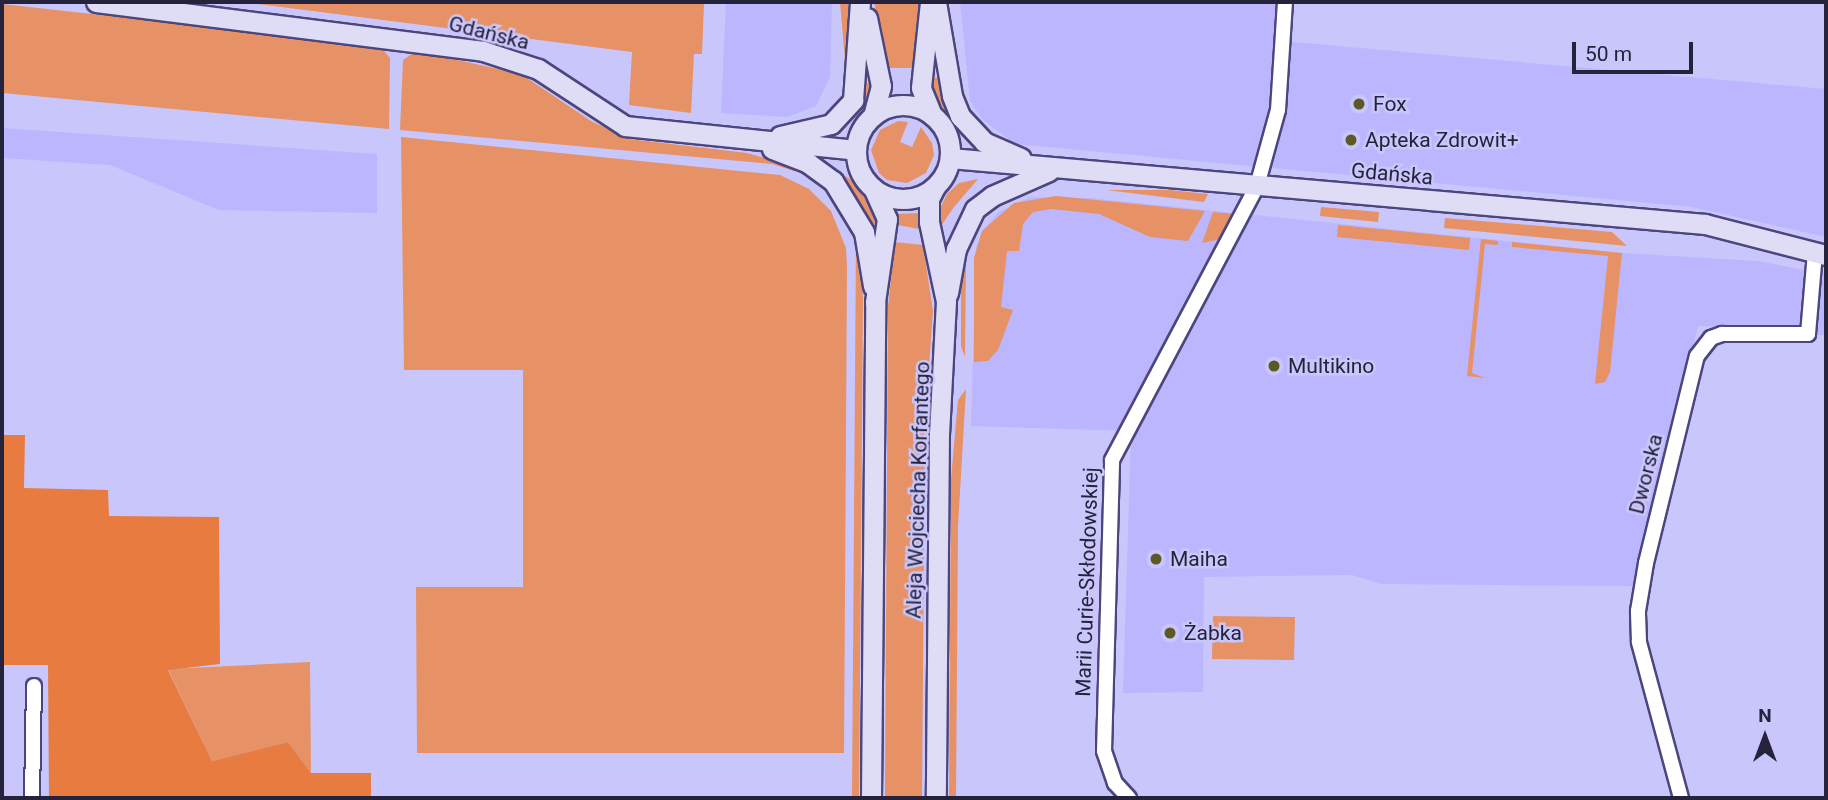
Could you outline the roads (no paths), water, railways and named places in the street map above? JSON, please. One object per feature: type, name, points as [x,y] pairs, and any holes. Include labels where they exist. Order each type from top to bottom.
[{"type":"street","name":"Gdańska","points":[[96,2],[484,51],[538,69],[625,126],[856,150]]},
{"type":"street","points":[[752,141],[811,131],[843,114],[853,100],[858,79],[861,2]]},
{"type":"street","points":[[861,2],[881,76],[873,115],[858,137],[856,150],[863,178],[874,190],[907,200],[935,187],[950,158],[945,131],[932,114],[921,88],[930,2]]},
{"type":"street","points":[[936,2],[952,96],[960,116],[992,147],[1055,169]]},
{"type":"street","name":"Marii Curie-Skłodowskiej","points":[[1129,798],[1115,782],[1104,751],[1112,460],[1257,186],[1278,110],[1285,2]]},
{"type":"street","points":[[873,115],[902,105],[932,114]]},
{"type":"street","points":[[752,141],[808,163],[833,181],[864,233],[875,302]]},
{"type":"street","name":"Gdańska","points":[[950,158],[1705,224],[1821,254]]},
{"type":"street","points":[[946,301],[957,249],[975,209],[1001,191],[1055,169]]},
{"type":"street","name":"Aleja Wojciecha Korfantego","points":[[935,187],[929,199],[929,222],[946,301],[939,433],[936,798]]},
{"type":"street","name":"Aleja Wojciecha Korfantego","points":[[871,798],[875,302],[887,219],[874,190]]},
{"type":"street","name":"Dworska","points":[[1681,798],[1639,642],[1638,611],[1646,563],[1698,356],[1712,338],[1722,334],[1808,334],[1821,254]]},
{"type":"street","points":[[32,798],[34,686]]},
{"type":"place","name":"Fox","points":[[1359,104]]},
{"type":"place","name":"Apteka Zdrowit+","points":[[1351,140]]},
{"type":"place","name":"Multikino","points":[[1274,366]]},
{"type":"place","name":"Maiha","points":[[1156,559]]},
{"type":"place","name":"Żabka","points":[[1170,633]]}]
